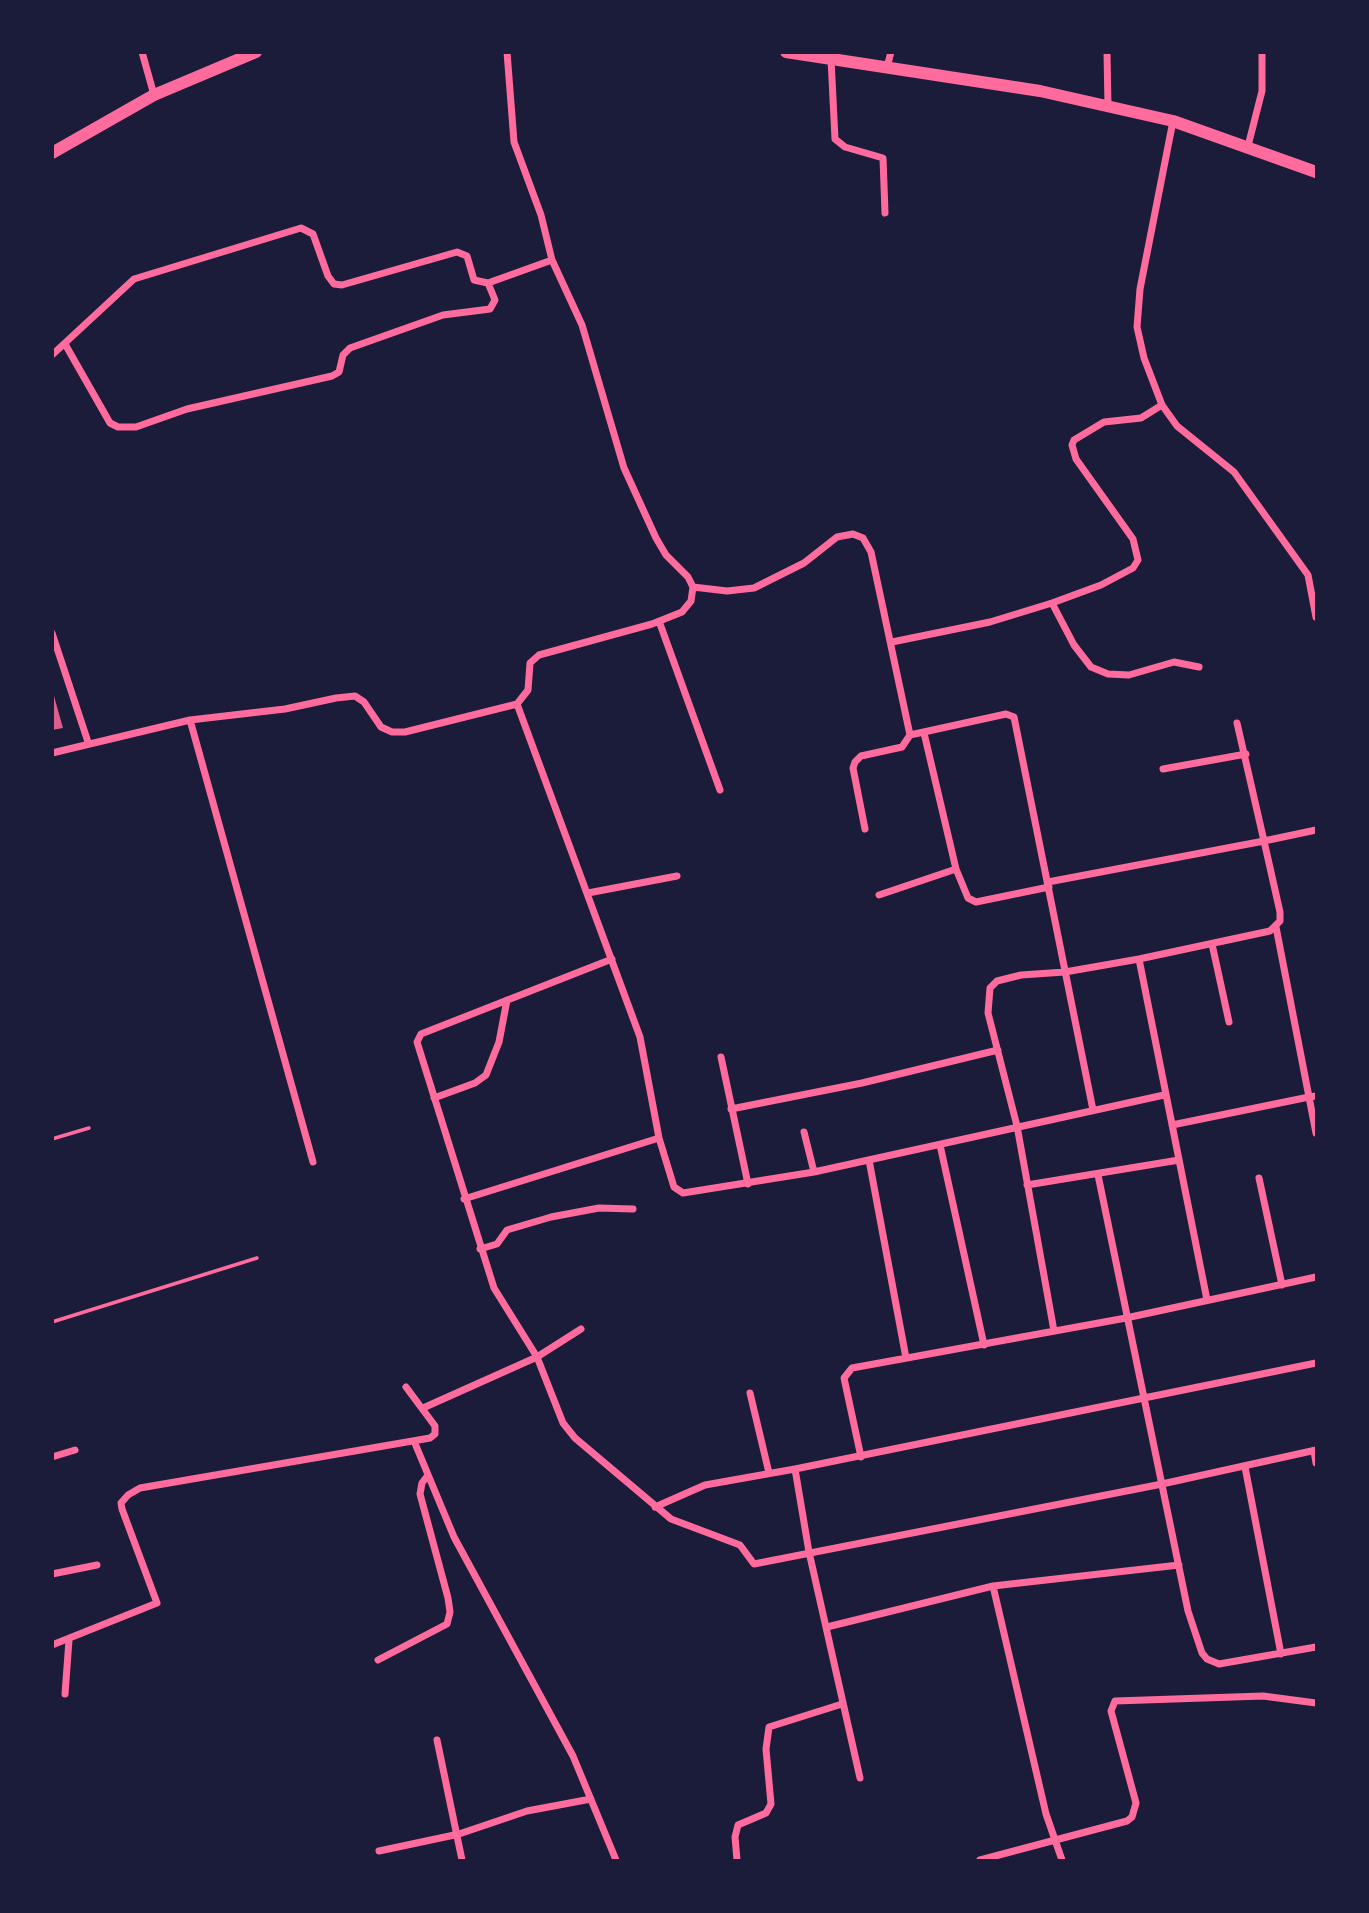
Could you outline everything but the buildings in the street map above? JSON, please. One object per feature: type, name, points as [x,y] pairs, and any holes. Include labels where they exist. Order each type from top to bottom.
[{"type":"main road","points":[[52,153],[154,95],[256,52]]},
{"type":"main road","points":[[786,52],[1040,92],[1108,106],[1173,121],[1317,172]]},
{"type":"street","points":[[142,52],[154,95]]},
{"type":"street","points":[[52,753],[88,742],[190,720],[285,709],[355,696],[364,702],[381,727],[392,732],[405,732],[517,704],[528,690],[530,663],[539,655],[660,621],[682,612],[691,601],[693,587],[688,576],[666,555],[624,468],[582,325],[552,260],[541,215],[514,142],[507,52]]},
{"type":"street","points":[[887,67],[891,52]]},
{"type":"street","points":[[1107,52],[1108,106]]},
{"type":"street","points":[[1248,146],[1262,91],[1262,52]]},
{"type":"street","points":[[831,59],[835,139],[845,147],[883,158],[885,213]]},
{"type":"street","points":[[1173,121],[1140,289],[1137,327],[1144,358],[1162,405],[1177,426],[1234,472],[1308,575],[1317,617]]},
{"type":"street","points":[[52,355],[134,279],[301,228],[313,234],[334,284],[342,285],[457,252],[467,256],[474,280],[488,283],[552,260]]},
{"type":"street","points":[[65,344],[110,423],[118,427],[136,426],[187,409],[332,376],[339,372],[343,355],[350,348],[443,315],[490,309],[495,300],[488,283]]},
{"type":"street","points":[[892,642],[990,622],[1052,603],[1121,576],[1133,568],[1138,560],[1133,539],[1076,459],[1072,449],[1074,440],[1104,422],[1142,418],[1162,405]]},
{"type":"street","points":[[693,587],[727,591],[754,589],[804,563],[837,537],[853,534],[863,538],[871,552],[910,735],[906,745],[902,747],[861,757],[855,762],[853,768],[865,829]]},
{"type":"street","points":[[1052,603],[1073,645],[1091,667],[1108,674],[1129,674],[1174,662],[1199,667]]},
{"type":"street","points":[[660,621],[720,790]]},
{"type":"street","points":[[52,633],[88,742]]},
{"type":"street","points":[[517,704],[640,1037],[659,1138],[674,1187],[682,1193],[814,1172],[1164,1095]]},
{"type":"street","points":[[910,735],[1006,714],[1014,717],[1093,1110]]},
{"type":"street","points":[[190,720],[313,1162]]},
{"type":"street","points":[[1237,723],[1280,912],[1276,928],[1313,1096],[1317,1133]]},
{"type":"street","points":[[924,733],[956,869],[972,902],[1317,830]]},
{"type":"street","points":[[1163,769],[1246,754]]},
{"type":"street","points":[[879,895],[956,869]]},
{"type":"street","points":[[589,893],[677,876]]},
{"type":"street","points":[[1055,1331],[1017,1126],[988,1013],[990,988],[997,981],[1021,975],[1065,972],[1139,959],[1276,928]]},
{"type":"street","points":[[1212,944],[1229,1022]]},
{"type":"street","points":[[612,959],[421,1034],[417,1042],[494,1288],[537,1357],[564,1423],[575,1438],[655,1507],[684,1526],[740,1545],[754,1564],[1162,1484],[1315,1450],[1317,1463]]},
{"type":"street","points":[[1139,959],[1207,1300]]},
{"type":"street","points":[[434,1098],[475,1083],[486,1074],[499,1042],[507,1000]]},
{"type":"street","points":[[731,1110],[862,1083],[998,1050]]},
{"type":"street","points":[[721,1057],[748,1184]]},
{"type":"street","points":[[1172,1125],[1313,1096]]},
{"type":"street","points":[[804,1132],[814,1172]]},
{"type":"street","points":[[464,1199],[659,1138]]},
{"type":"street","points":[[940,1145],[984,1345]]},
{"type":"street","points":[[869,1160],[906,1358]]},
{"type":"street","points":[[1027,1185],[1179,1160]]},
{"type":"street","points":[[1098,1175],[1188,1611],[1207,1659],[1219,1664],[1317,1647]]},
{"type":"street","points":[[1259,1178],[1282,1285]]},
{"type":"street","points":[[480,1249],[498,1244],[507,1230],[551,1217],[599,1208],[633,1209]]},
{"type":"street","points":[[861,1457],[844,1374],[852,1368],[1126,1318],[1317,1277]]},
{"type":"street","points":[[423,1408],[537,1357],[581,1329]]},
{"type":"street","points":[[655,1507],[705,1485],[861,1457],[1317,1363]]},
{"type":"street","points":[[52,1645],[157,1603],[122,1509],[123,1499],[128,1495],[140,1488],[414,1441],[435,1434],[435,1426],[406,1387]]},
{"type":"street","points":[[750,1393],[769,1473]]},
{"type":"street","points":[[414,1441],[454,1537],[573,1756],[616,1860]]},
{"type":"street","points":[[52,1457],[75,1450]]},
{"type":"street","points":[[1245,1467],[1281,1654]]},
{"type":"street","points":[[795,1469],[809,1552],[841,1684],[842,1704],[860,1778]]},
{"type":"street","points":[[378,1660],[447,1624],[450,1612],[420,1494],[422,1483],[428,1475]]},
{"type":"street","points":[[52,1574],[97,1565]]},
{"type":"street","points":[[827,1627],[993,1586],[1179,1565]]},
{"type":"street","points":[[993,1586],[1054,1839],[1062,1860]]},
{"type":"street","points":[[65,1694],[69,1640]]},
{"type":"street","points":[[980,1860],[1127,1821],[1135,1811],[1136,1803],[1111,1711],[1115,1701],[1263,1696],[1317,1703]]},
{"type":"street","points":[[737,1860],[735,1837],[738,1825],[766,1813],[771,1804],[766,1748],[769,1727],[842,1704]]},
{"type":"street","points":[[437,1740],[459,1834],[462,1860]]},
{"type":"street","points":[[379,1851],[459,1834],[527,1811],[591,1799]]},
{"type":"lane","points":[[52,1322],[257,1258]]},
{"type":"path","points":[[52,1139],[89,1128]]}]
